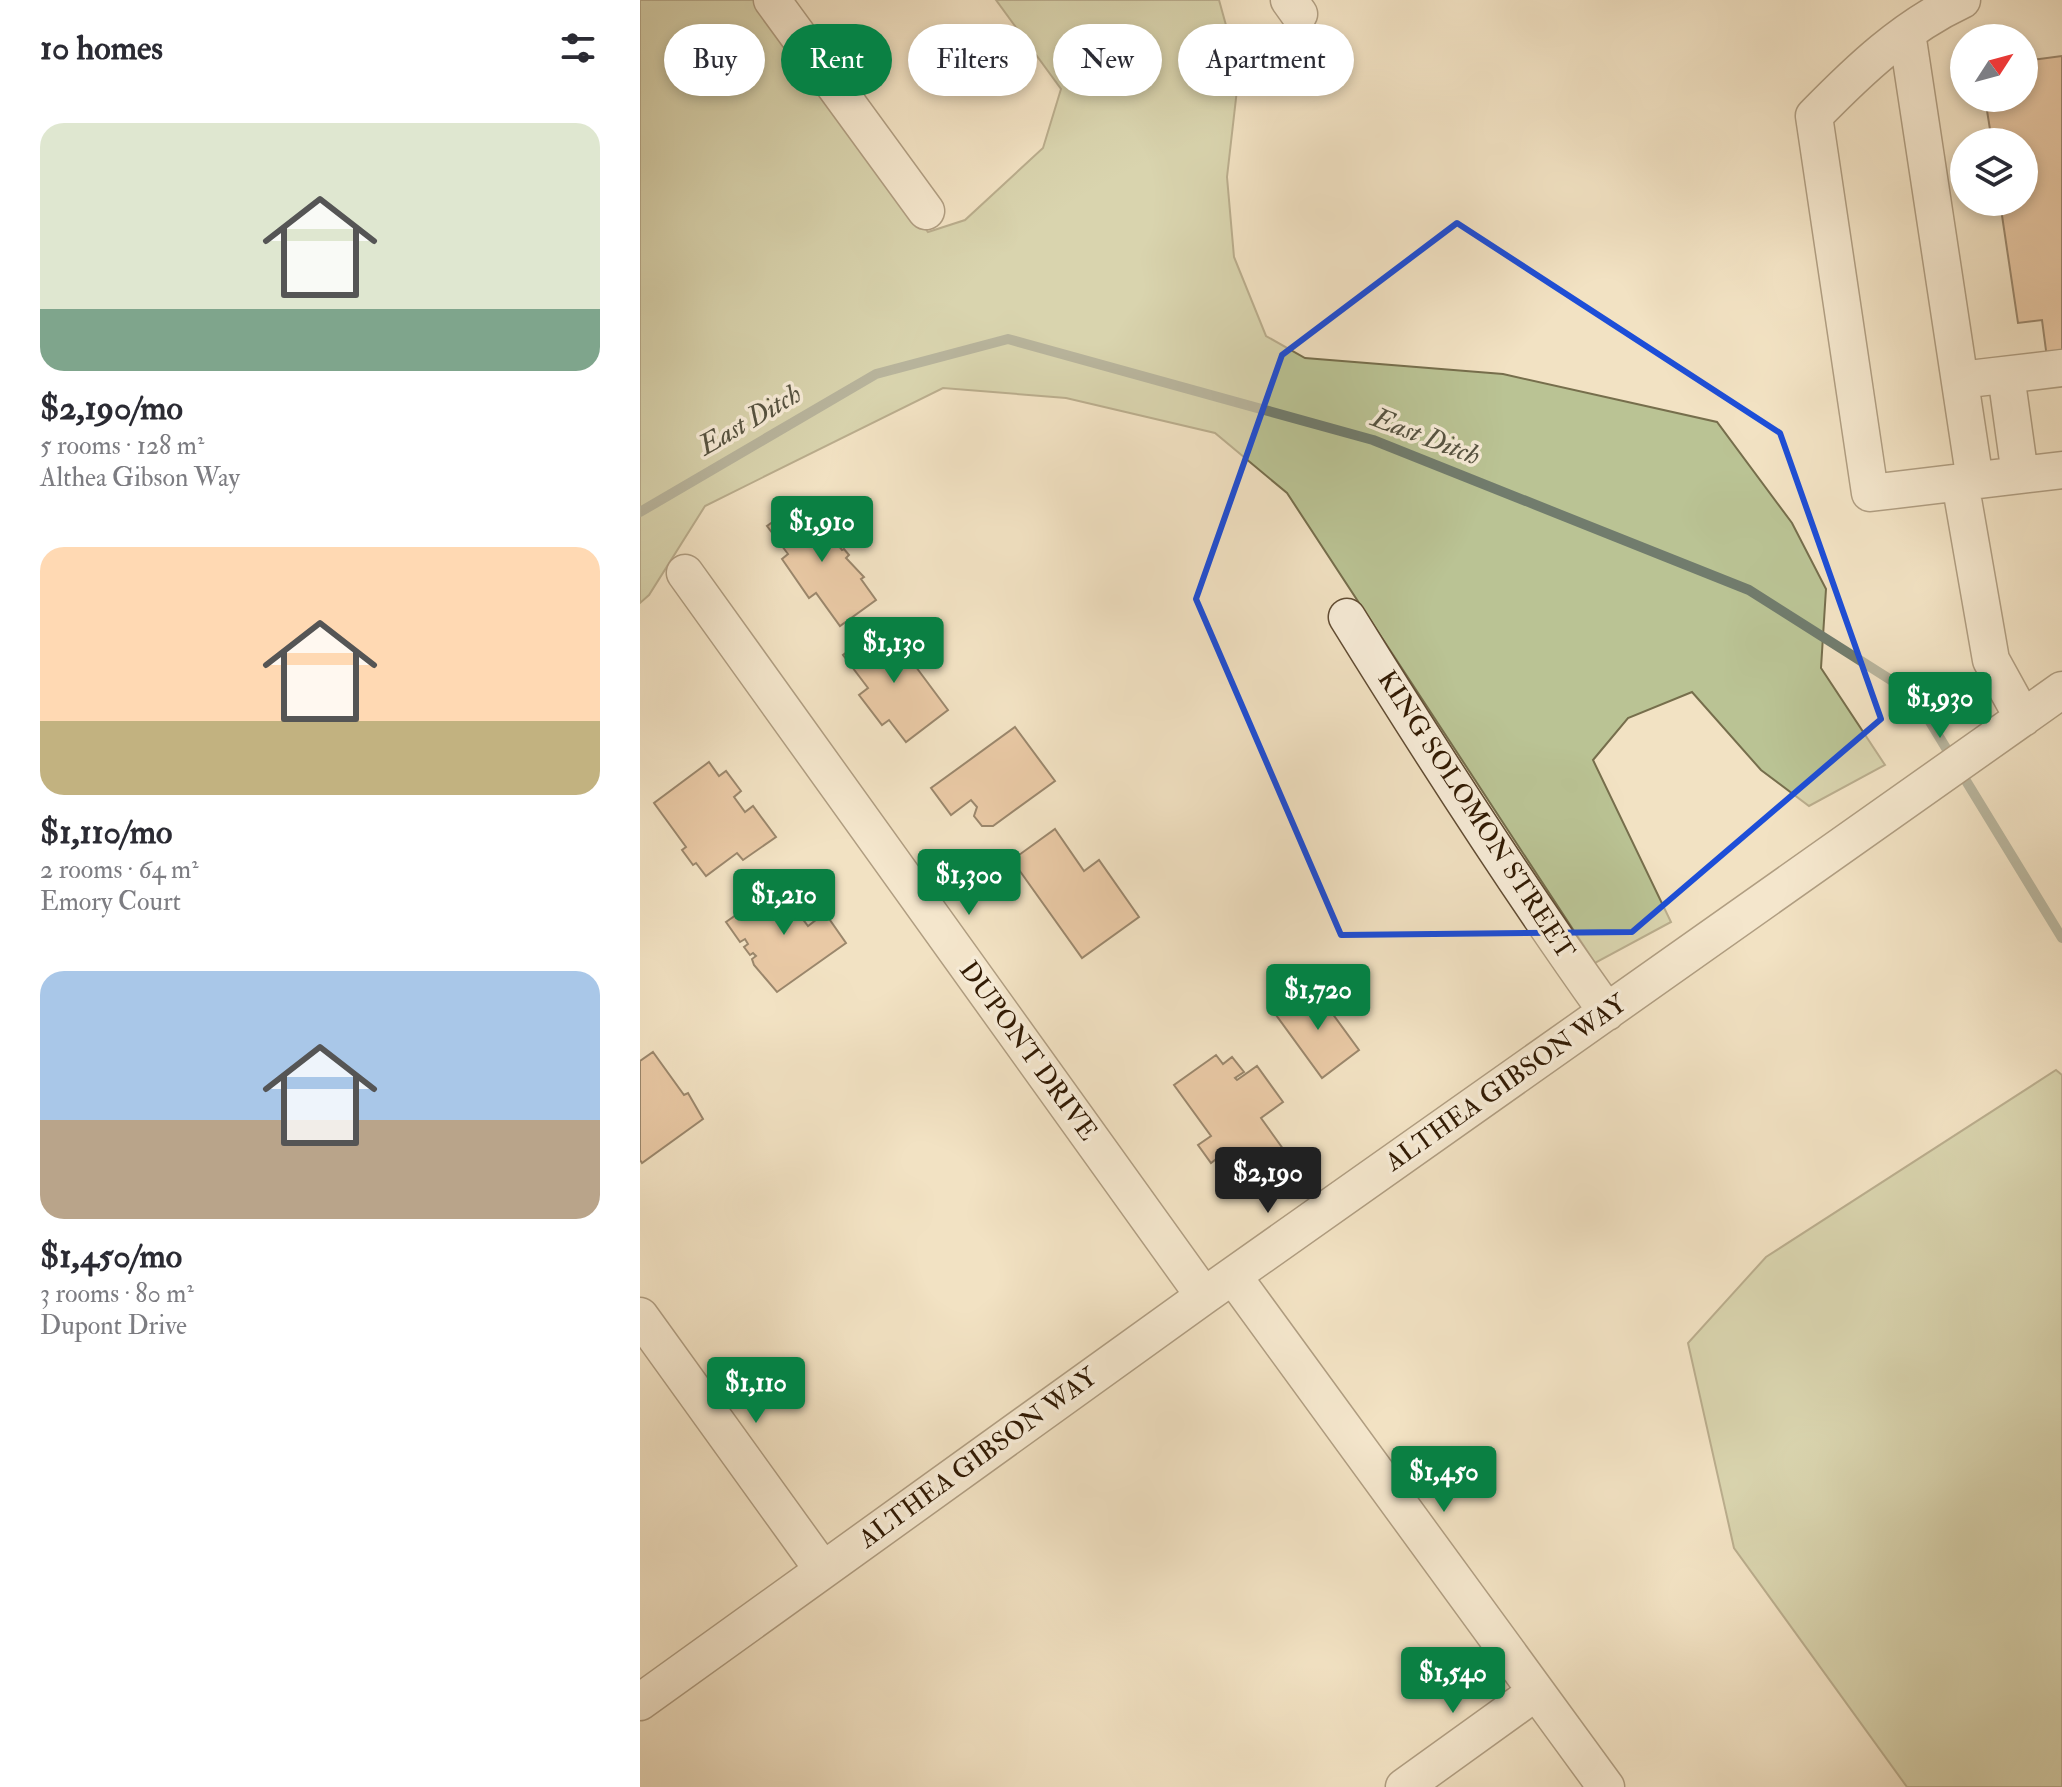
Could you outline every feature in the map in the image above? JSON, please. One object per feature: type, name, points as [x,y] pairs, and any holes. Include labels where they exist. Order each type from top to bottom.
[{"type":"street","points":[[772,0],[926,211]]},
{"type":"street","points":[[1962,0],[1931,14],[1866,63],[1814,116],[1870,493],[2062,470]]},
{"type":"street","points":[[1907,33],[1960,380],[1968,481],[1991,660],[2023,718]]},
{"type":"street","points":[[1960,380],[2062,368]]},
{"type":"street","points":[[2006,375],[2020,475]]},
{"type":"street","name":"DUPONT DRIVE","points":[[685,573],[1204,1296]]},
{"type":"street","name":"KING SOLOMON STREET","points":[[1347,617],[1424,741],[1607,1012]]},
{"type":"street","name":"ALTHEA GIBSON WAY","points":[[640,1702],[1204,1296],[2062,690]]},
{"type":"street","points":[[1233,1276],[1606,1787]]},
{"type":"street","points":[[640,1316],[823,1570]]},
{"type":"street","points":[[1404,1787],[1536,1692]]},
{"type":"highlighted area","points":[[1457,223],[1780,433],[1881,719],[1632,932],[1341,935],[1196,599],[1282,355]]},
{"type":"green space","points":[[640,0],[757,0],[781,33],[781,96],[828,96],[928,232],[965,220],[1043,148],[1059,96],[1162,96],[1162,24],[1053,24],[1053,78],[1037,56],[1037,24],[1014,24],[996,0],[1219,0],[1226,24],[1178,24],[1178,96],[1236,96],[1227,177],[1234,257],[1266,336],[1305,358],[1503,374],[1717,422],[1792,523],[1826,589],[1821,668],[1885,765],[1809,806],[1761,770],[1692,692],[1628,718],[1593,760],[1671,922],[1595,963],[1287,493],[1215,433],[1066,398],[943,388],[705,506],[649,595],[640,603]]},
{"type":"green space","points":[[2056,1070],[2062,1075],[2062,1787],[1907,1787],[1734,1548],[1688,1343],[1766,1257]]},
{"type":"building","points":[[2062,56],[2062,356],[2047,358],[2042,320],[2018,323],[2002,216],[2038,216],[2038,128],[1990,128],[1987,112],[2038,112],[2038,59]]},
{"type":"building","points":[[795,506],[806,520],[811,516],[815,521],[819,518],[825,527],[831,523],[843,540],[837,544],[849,555],[846,558],[864,577],[861,579],[876,600],[840,626],[816,593],[809,598],[782,559],[788,554],[767,526]]},
{"type":"building","points":[[884,624],[948,710],[906,742],[889,720],[882,725],[859,695],[868,688],[843,655]]},
{"type":"building","points":[[1015,727],[1055,781],[993,826],[982,826],[974,816],[977,807],[971,800],[951,815],[931,788]]},
{"type":"building","points":[[709,762],[719,776],[726,771],[741,791],[734,797],[745,812],[753,806],[776,837],[743,860],[737,853],[706,876],[682,850],[686,847],[654,803]]},
{"type":"building","points":[[1055,829],[1084,871],[1099,860],[1139,917],[1082,958],[1012,860]]},
{"type":"building","points":[[786,880],[799,900],[792,905],[808,926],[825,913],[846,943],[777,992],[754,965],[752,959],[756,956],[753,953],[750,955],[744,947],[748,944],[745,939],[740,942],[726,922]]},
{"type":"building","points":[[1313,987],[1359,1050],[1322,1078],[1276,1015]]},
{"type":"building","points":[[653,1052],[684,1095],[688,1093],[703,1119],[642,1163],[640,1061]]},
{"type":"building","points":[[1216,1055],[1223,1064],[1232,1057],[1244,1072],[1235,1078],[1237,1080],[1257,1066],[1283,1102],[1261,1118],[1286,1153],[1245,1182],[1224,1153],[1211,1163],[1198,1145],[1211,1136],[1174,1085]]},
{"type":"waterway","name":"East Ditch","points":[[640,512],[876,374],[1008,339],[1373,440],[1749,590],[1913,694],[2062,938]]}]
